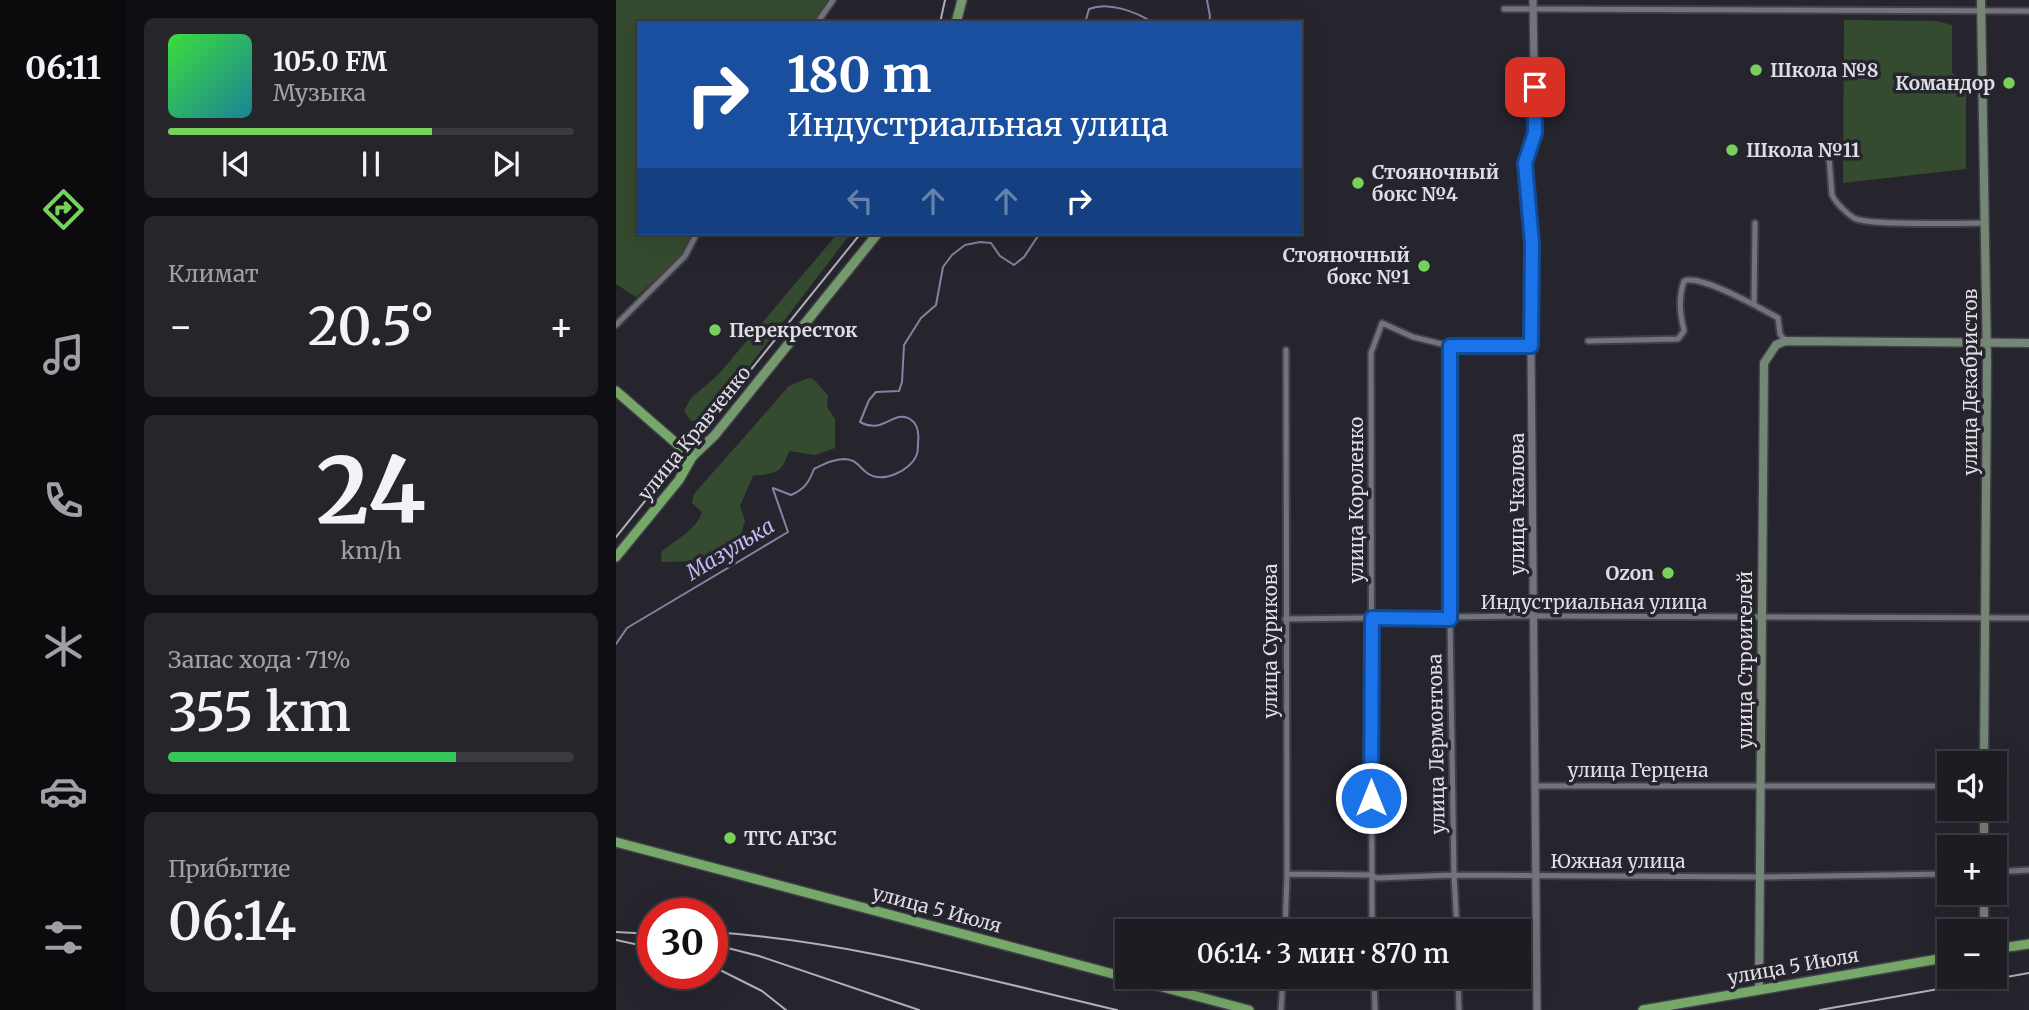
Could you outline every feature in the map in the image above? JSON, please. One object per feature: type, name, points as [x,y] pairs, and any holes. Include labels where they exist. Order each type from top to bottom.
[{"type":"highway","points":[[616,391],[692,457]]},
{"type":"highway","name":"улица Кравченко","points":[[616,556],[679,480],[692,457]]},
{"type":"highway","name":"улица 5 Июля","points":[[616,842],[1250,1010]]},
{"type":"highway","points":[[2007,947],[2029,944]]},
{"type":"highway","name":"улица 5 Июля","points":[[1643,1010],[1937,959]]},
{"type":"main road","points":[[957,21],[962,0]]},
{"type":"main road","name":"улица Декабристов","points":[[1982,5],[1987,344],[1984,751]]},
{"type":"main road","name":"улица Кравченко","points":[[692,457],[715,435],[876,235]]},
{"type":"main road","points":[[1785,341],[2029,344]]},
{"type":"main road","name":"улица Строителей","points":[[1759,990],[1764,363],[1776,345],[1785,341]]},
{"type":"street","points":[[818,21],[833,0]]},
{"type":"street","name":"улица Чкалова","points":[[1533,0],[1535,133],[1525,163],[1532,244],[1537,1010]]},
{"type":"street","points":[[1758,0],[1758,10]]},
{"type":"street","points":[[1504,9],[1758,10],[1982,5],[2029,11]]},
{"type":"street","points":[[1828,144],[1832,195],[1855,218],[1915,223],[1984,223]]},
{"type":"street","points":[[1754,305],[1755,223]]},
{"type":"street","points":[[616,326],[685,256],[696,235]]},
{"type":"street","points":[[1588,341],[1678,339],[1684,331],[1679,304],[1681,290],[1688,278],[1704,282],[1778,318],[1780,334],[1785,341]]},
{"type":"street","name":"улица Короленко","points":[[1373,919],[1371,353],[1382,323],[1413,337],[1450,346]]},
{"type":"street","points":[[1450,346],[1531,346]]},
{"type":"street","name":"улица Лермонтова","points":[[1450,346],[1450,619],[1456,919]]},
{"type":"street","name":"улица Сурикова","points":[[1285,919],[1286,351]]},
{"type":"street","name":"Индустриальная улица","points":[[1285,619],[2029,618]]},
{"type":"street","name":"улица Герцена","points":[[1537,786],[1937,786]]},
{"type":"street","points":[[2007,871],[2029,870]]},
{"type":"street","name":"Южная улица","points":[[1287,874],[1371,875],[1377,878],[1454,875],[1761,877],[1937,874]]},
{"type":"street","points":[[1280,1010],[1282,989]]},
{"type":"street","points":[[1374,989],[1375,1010]]},
{"type":"street","points":[[1458,989],[1458,1010]]},
{"type":"green space","points":[[616,0],[837,0],[822,21],[637,21],[637,235],[696,235],[685,252],[636,297],[616,284]]},
{"type":"green space","points":[[1844,20],[1936,21],[1952,25],[1952,73],[1966,82],[1966,169],[1843,183]]},
{"type":"green space","points":[[836,235],[849,235],[731,390],[703,420],[691,421],[684,411],[691,398],[718,375]]},
{"type":"green space","points":[[808,378],[813,379],[828,395],[827,407],[835,419],[835,448],[815,455],[789,451],[784,464],[777,471],[753,476],[740,506],[745,521],[740,537],[706,561],[661,562],[662,551],[696,524],[702,512],[692,503],[694,494],[789,386]]},
{"type":"waterway","name":"Мазулька","points":[[1207,0],[1209,21]]},
{"type":"waterway","name":"Мазулька","points":[[1086,21],[1089,9],[1105,6],[1131,12],[1150,21]]},
{"type":"waterway","name":"Мазулька","points":[[773,488],[791,495],[806,485],[814,469],[836,460],[852,461],[867,473],[880,477],[895,474],[909,466],[918,450],[918,433],[913,421],[898,417],[876,426],[860,422],[869,400],[876,392],[899,391],[904,345],[921,318],[936,305],[943,267],[952,255],[965,245],[980,242],[991,243],[1000,256],[1014,265],[1024,257],[1039,235]]},
{"type":"waterway","name":"Мазулька","points":[[616,644],[627,628],[788,532],[773,489]]},
{"type":"tram line","points":[[940,21],[945,0]]},
{"type":"tram line","points":[[616,537],[859,235]]},
{"type":"railway","points":[[616,932],[637,933]]},
{"type":"railway","points":[[728,934],[865,952],[1117,1010]]},
{"type":"railway","points":[[616,940],[637,945]]},
{"type":"railway","points":[[728,948],[919,1010]]},
{"type":"railway","points":[[1820,1010],[2029,973]]},
{"type":"railway","points":[[728,974],[762,991],[786,1010]]},
{"type":"place","name":"Школа №8","points":[[1756,70]]},
{"type":"place","name":"Командор","points":[[2009,83]]},
{"type":"place","name":"Школа №11","points":[[1732,150]]},
{"type":"place","name":"Стояночный бокс №4","points":[[1358,183]]},
{"type":"place","name":"Стояночный бокс №1","points":[[1424,266]]},
{"type":"place","name":"Перекресток","points":[[715,330]]},
{"type":"place","name":"Ozon","points":[[1668,573]]},
{"type":"place","name":"ТГС АГЗС","points":[[730,838]]},
{"type":"route","points":[[1371,798],[1372,618],[1450,619],[1450,346],[1531,346],[1532,244],[1525,163],[1535,133],[1535,87]]}]
